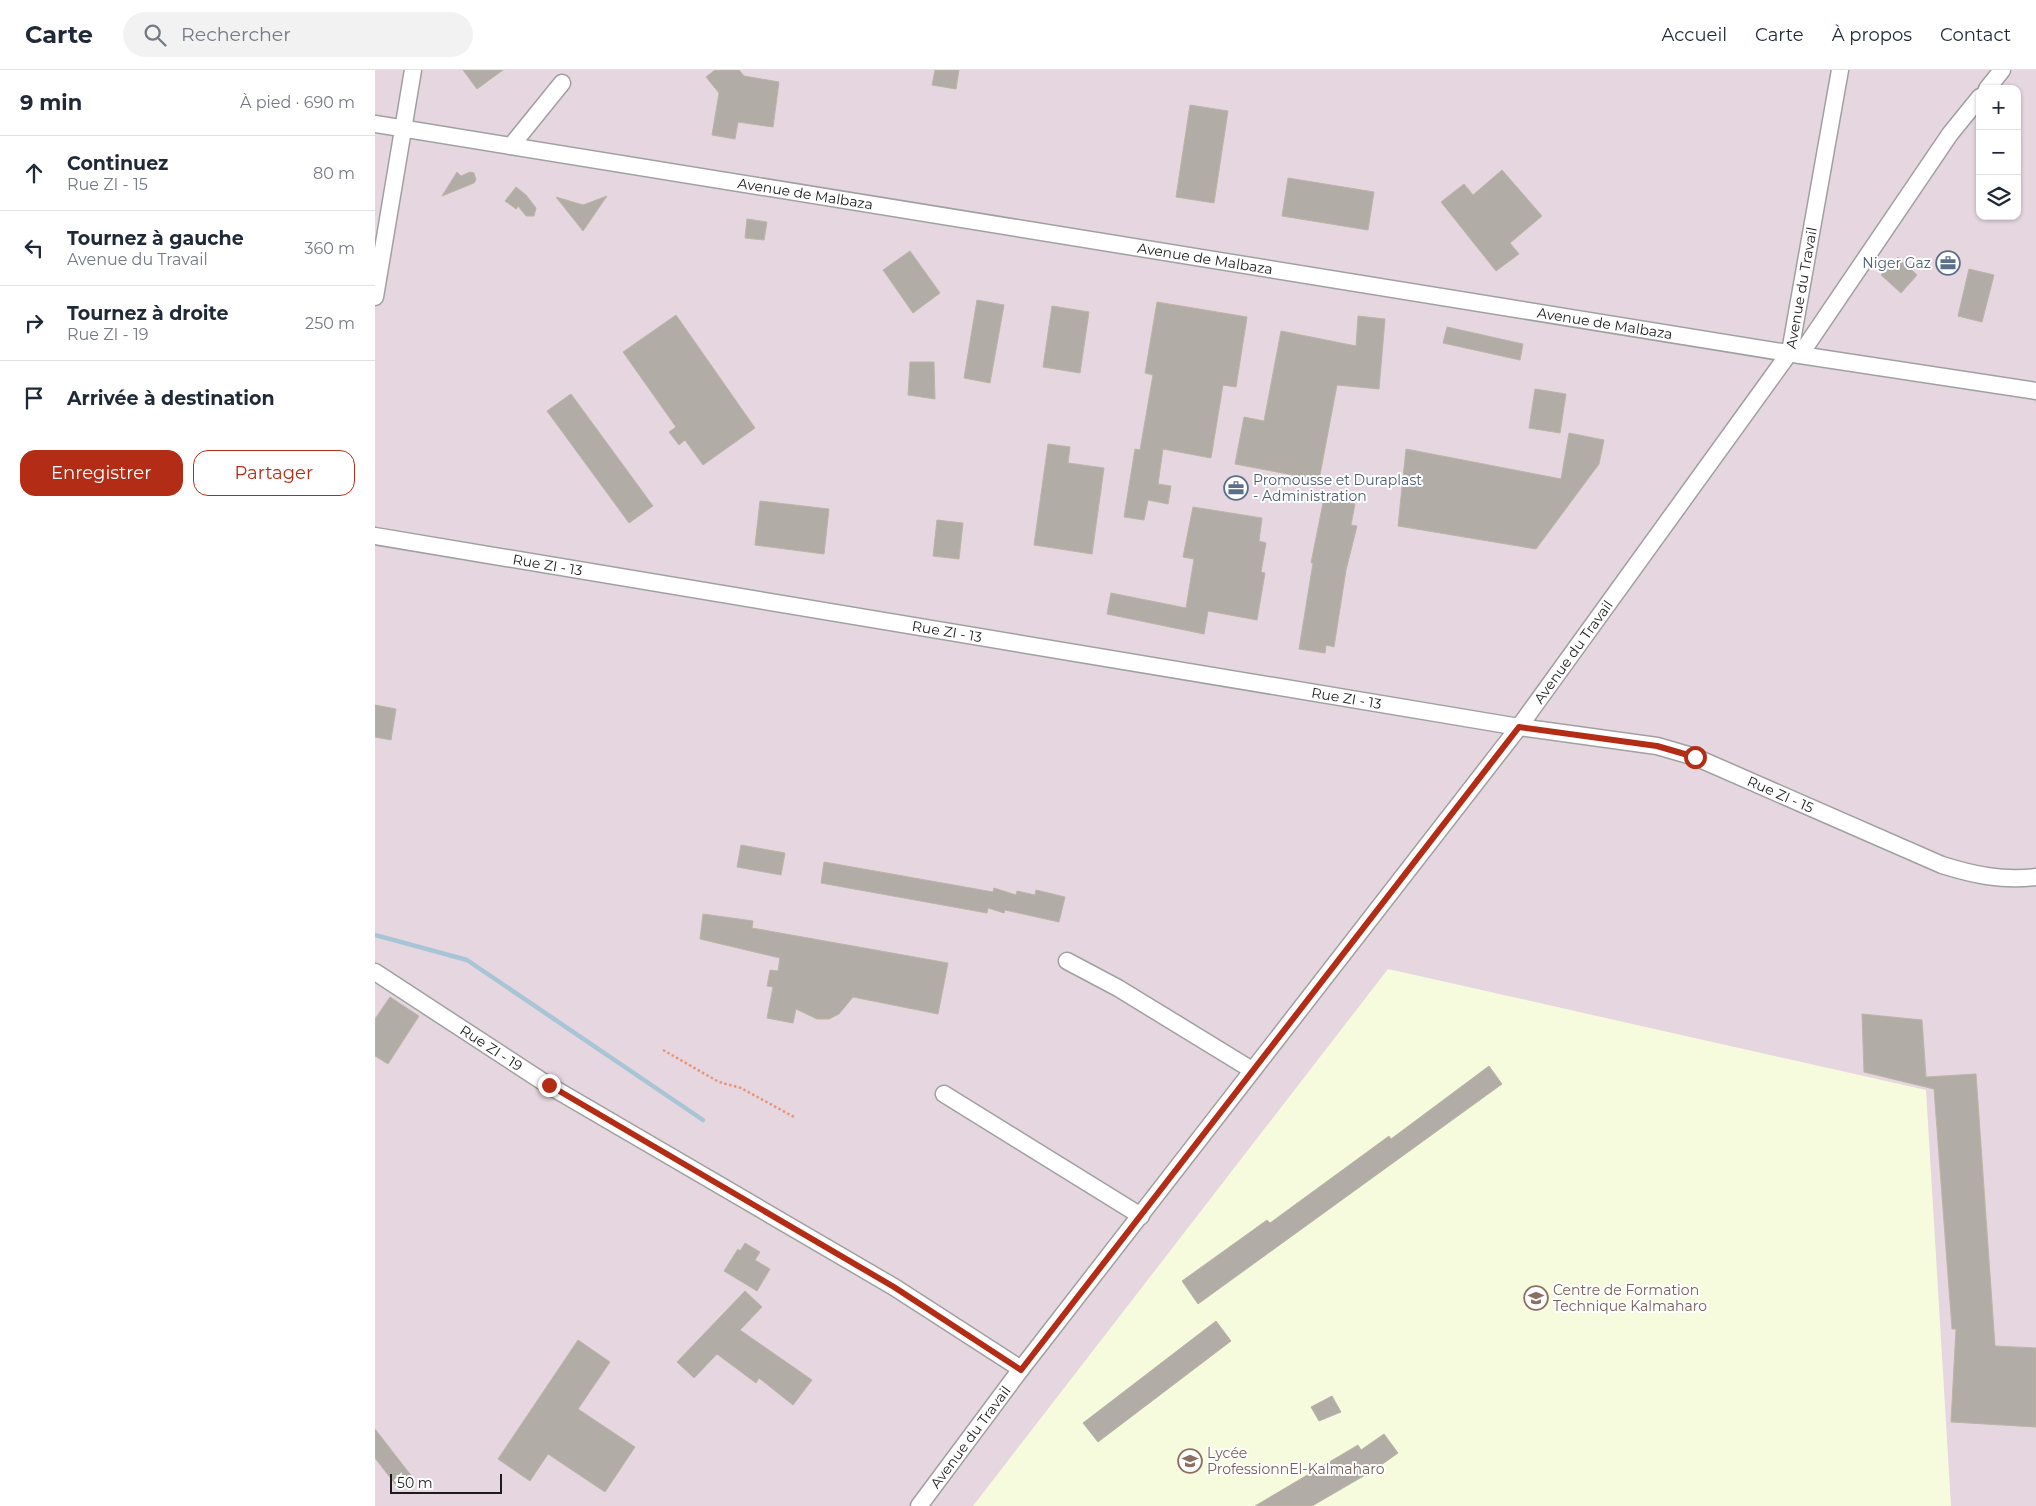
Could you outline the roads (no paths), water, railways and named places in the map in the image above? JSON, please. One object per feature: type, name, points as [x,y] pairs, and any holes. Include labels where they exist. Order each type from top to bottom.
[{"type":"street","points":[[375,297],[413,70]]},
{"type":"street","name":"Avenue du Travail","points":[[919,1506],[1252,1070],[1519,727],[1795,354],[1840,70]]},
{"type":"street","points":[[1990,85],[2002,70]]},
{"type":"street","points":[[511,146],[562,82]]},
{"type":"street","points":[[1795,354],[1950,134],[1976,102]]},
{"type":"street","name":"Avenue de Malbaza","points":[[375,124],[1795,354],[2036,391]]},
{"type":"street","name":"Rue ZI - 13","points":[[375,536],[1519,727]]},
{"type":"street","name":"Rue ZI - 15","points":[[1519,727],[1657,746],[1695,757],[1942,866],[1982,877],[2004,879],[2036,877]]},
{"type":"street","points":[[1067,961],[1118,988],[1252,1070]]},
{"type":"street","name":"Rue ZI - 19","points":[[375,972],[549,1085],[886,1282],[1021,1370]]},
{"type":"street","points":[[944,1094],[1141,1216]]},
{"type":"waterway","points":[[375,935],[467,960],[703,1120]]},
{"type":"place","name":"Niger Gaz","points":[[1948,263]]},
{"type":"place","name":"Promousse et Duraplast - Administration","points":[[1236,488]]},
{"type":"place","name":"Centre de Formation Technique Kalmaharo","points":[[1536,1298]]},
{"type":"place","name":"Lycée ProfessionnEl-Kalmaharo","points":[[1190,1461]]}]
